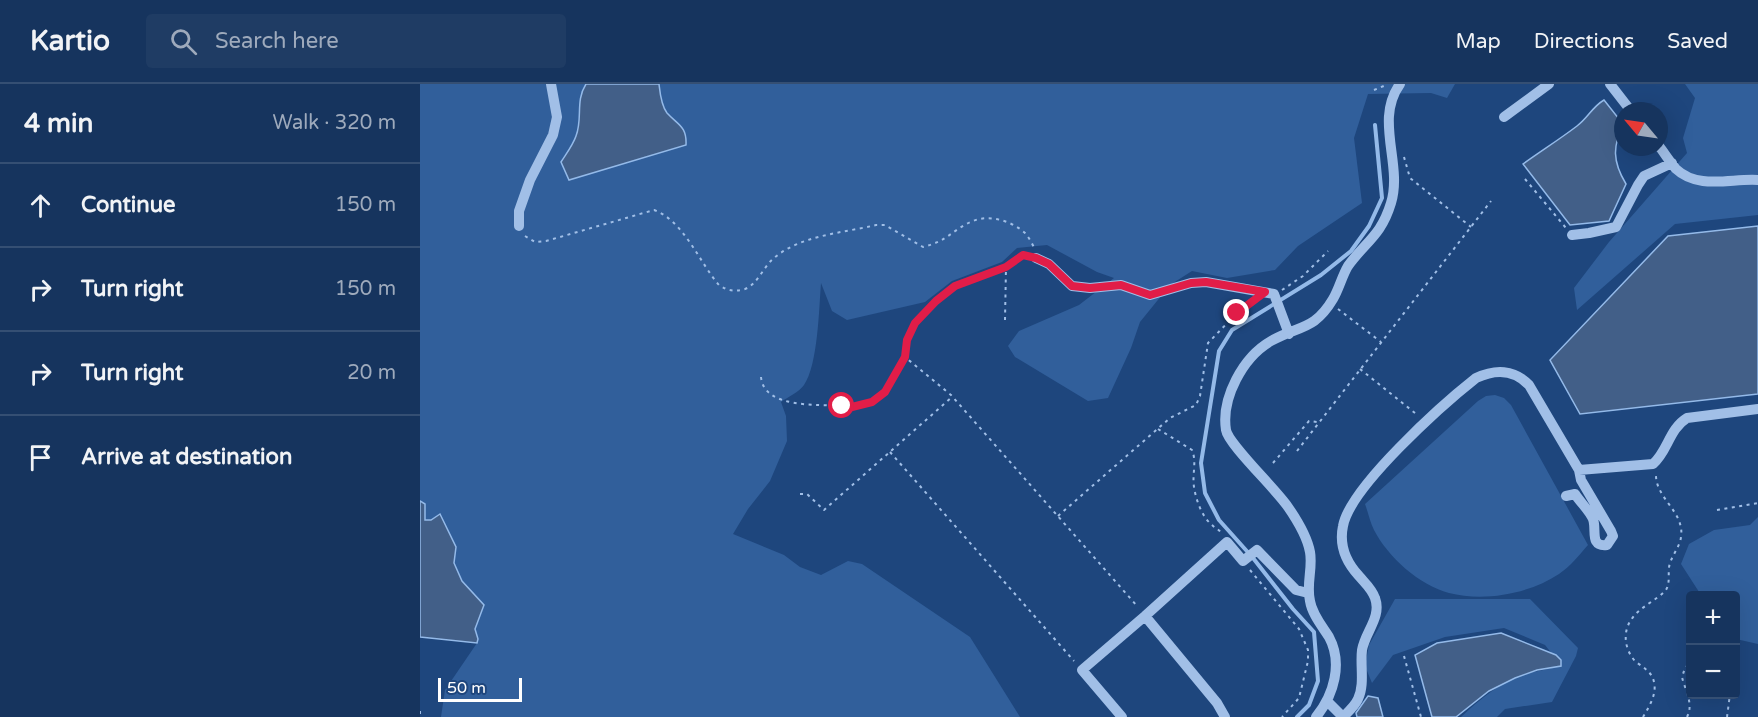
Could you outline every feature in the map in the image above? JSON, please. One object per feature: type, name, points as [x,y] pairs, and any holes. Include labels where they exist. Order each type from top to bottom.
[{"type":"street","points":[[519,226],[519,211],[530,180],[553,135],[557,117],[551,84]]},
{"type":"street","points":[[1316,717],[1327,701],[1336,676],[1335,656],[1330,639],[1310,605],[1308,593],[1310,551],[1304,533],[1287,506],[1234,444],[1227,433],[1225,419],[1232,387],[1247,364],[1272,340],[1310,325],[1321,316],[1348,266],[1381,230],[1396,182],[1388,124],[1392,101],[1400,84]]},
{"type":"street","points":[[1504,117],[1549,84]]},
{"type":"street","points":[[1610,84],[1624,102]]},
{"type":"street","points":[[1667,156],[1677,170],[1690,177],[1706,181],[1758,180]]},
{"type":"street","points":[[1572,235],[1616,228],[1644,177],[1672,163]]},
{"type":"street","points":[[1036,258],[1049,264],[1072,286],[1090,288],[1121,285],[1150,295],[1191,283],[1206,282],[1270,293],[1282,311],[1289,334]]},
{"type":"street","points":[[1327,701],[1343,717],[1358,700],[1362,648],[1375,619],[1377,601],[1373,592],[1357,574],[1344,554],[1342,545],[1342,527],[1352,504],[1385,461],[1469,384],[1486,373],[1499,371],[1522,378],[1529,385],[1579,470],[1581,480],[1611,531],[1613,536],[1611,541],[1601,545],[1596,542],[1592,517],[1575,494],[1566,496]]},
{"type":"street","points":[[1579,470],[1653,464],[1678,424],[1687,418],[1758,409]]},
{"type":"street","points":[[1122,717],[1082,670],[1227,542],[1243,561],[1257,550],[1296,590],[1308,593]]},
{"type":"street","points":[[1145,616],[1217,703],[1225,717]]},
{"type":"path","points":[[1374,90],[1389,84]]},
{"type":"path","points":[[1402,148],[1410,178],[1471,227]]},
{"type":"path","points":[[1525,179],[1572,235]]},
{"type":"path","points":[[1297,451],[1491,201]]},
{"type":"path","points":[[519,226],[525,237],[535,242],[546,241],[654,210],[663,214],[681,231],[719,285],[725,290],[736,292],[749,288],[772,259],[786,250],[804,242],[876,225],[885,225],[923,247],[939,243],[973,221],[991,218],[1013,224],[1025,234],[1037,252],[1036,258],[1023,255],[1006,267],[955,286],[936,301],[915,323],[907,340],[905,357],[885,392],[872,402],[848,408],[786,402],[767,392],[762,385],[762,377]]},
{"type":"path","points":[[1058,517],[1170,418],[1196,405],[1200,396],[1208,343],[1237,313],[1303,276],[1328,251]]},
{"type":"path","points":[[1005,320],[1006,267]]},
{"type":"path","points":[[1330,302],[1381,342]]},
{"type":"path","points":[[905,357],[952,396],[1145,616]]},
{"type":"path","points":[[1360,369],[1415,413]]},
{"type":"path","points":[[800,494],[807,495],[824,510],[952,396]]},
{"type":"path","points":[[1273,463],[1309,421],[1318,423]]},
{"type":"path","points":[[1158,429],[1192,450],[1197,499],[1211,525],[1219,530],[1227,542]]},
{"type":"path","points":[[890,452],[1082,670]]},
{"type":"path","points":[[1644,717],[1653,699],[1654,681],[1647,669],[1635,661],[1627,648],[1626,630],[1635,614],[1666,590],[1669,584],[1669,566],[1682,536],[1679,520],[1656,483],[1655,462]]},
{"type":"path","points":[[1717,510],[1758,503]]},
{"type":"path","points":[[1243,561],[1299,629],[1308,650],[1308,661],[1299,698],[1282,717]]},
{"type":"path","points":[[1404,656],[1421,717]]},
{"type":"path","points":[[1686,667],[1682,677],[1686,690]]},
{"type":"path","points":[[1688,699],[1689,716]]},
{"type":"path","points":[[1727,717],[1729,699]]},
{"type":"path","points":[[420,711],[420,717]]},
{"type":"shaded area","points":[[420,84],[1455,84],[1447,98],[1431,93],[1368,94],[1354,138],[1362,203],[1298,246],[1275,270],[1227,278],[1192,271],[1170,285],[1140,322],[1108,398],[1088,401],[1015,357],[1008,346],[1019,331],[1079,305],[1114,278],[1097,272],[1047,245],[1017,248],[1002,262],[952,281],[925,302],[847,320],[832,311],[821,283],[817,336],[809,376],[802,388],[781,402],[786,416],[787,441],[770,481],[748,509],[733,534],[784,555],[800,567],[821,575],[848,561],[862,564],[970,637],[1020,717],[441,717],[445,690],[477,643],[475,629],[484,606],[462,581],[454,563],[456,547],[439,514],[431,520],[424,520],[425,504],[420,501]]},
{"type":"shaded area","points":[[586,84],[659,84],[663,106],[683,130],[686,145],[569,180],[561,162],[576,136],[581,97]]},
{"type":"shaded area","points":[[1685,84],[1758,84],[1758,215],[1675,224],[1577,310],[1574,288],[1609,242],[1687,153],[1683,138],[1695,98]]},
{"type":"shaded area","points":[[1604,100],[1614,113],[1614,156],[1616,156],[1618,168],[1626,184],[1609,221],[1570,225],[1523,164],[1577,126]]},
{"type":"shaded area","points":[[1758,226],[1758,394],[1580,414],[1550,360],[1668,236]]},
{"type":"shaded area","points":[[1495,395],[1504,398],[1511,405],[1588,545],[1563,571],[1534,587],[1491,596],[1463,596],[1427,584],[1396,560],[1374,530],[1365,504],[1478,401],[1486,396]]},
{"type":"shaded area","points":[[420,501],[425,504],[425,520],[431,520],[440,514],[456,547],[454,563],[462,581],[484,605],[475,629],[477,643],[420,637]]},
{"type":"shaded area","points":[[1758,517],[1758,644],[1740,640],[1740,591],[1698,591],[1681,564],[1689,544],[1714,530],[1750,525]]},
{"type":"shaded area","points":[[1395,599],[1530,599],[1578,648],[1576,656],[1552,702],[1505,709],[1497,717],[1461,717],[1484,697],[1510,680],[1560,664],[1545,645],[1504,628],[1445,637],[1393,655],[1372,683],[1365,666],[1369,645]]},
{"type":"shaded area","points":[[1501,633],[1556,655],[1561,660],[1561,666],[1537,670],[1515,678],[1489,691],[1456,717],[1432,717],[1415,655],[1437,643]]},
{"type":"shaded area","points":[[1368,696],[1378,698],[1383,717],[1357,717],[1356,713]]},
{"type":"waterway","points":[[1297,717],[1309,705],[1318,681],[1314,632],[1219,520],[1205,493],[1201,463],[1219,351],[1232,330],[1321,275],[1351,251],[1369,226],[1382,198],[1375,125]]},
{"type":"route","points":[[842,406],[848,408],[872,402],[885,392],[905,357],[907,340],[915,323],[936,301],[955,286],[1006,267],[1023,255],[1049,264],[1072,286],[1090,288],[1121,285],[1150,295],[1191,283],[1206,282],[1265,292],[1237,313]]}]
